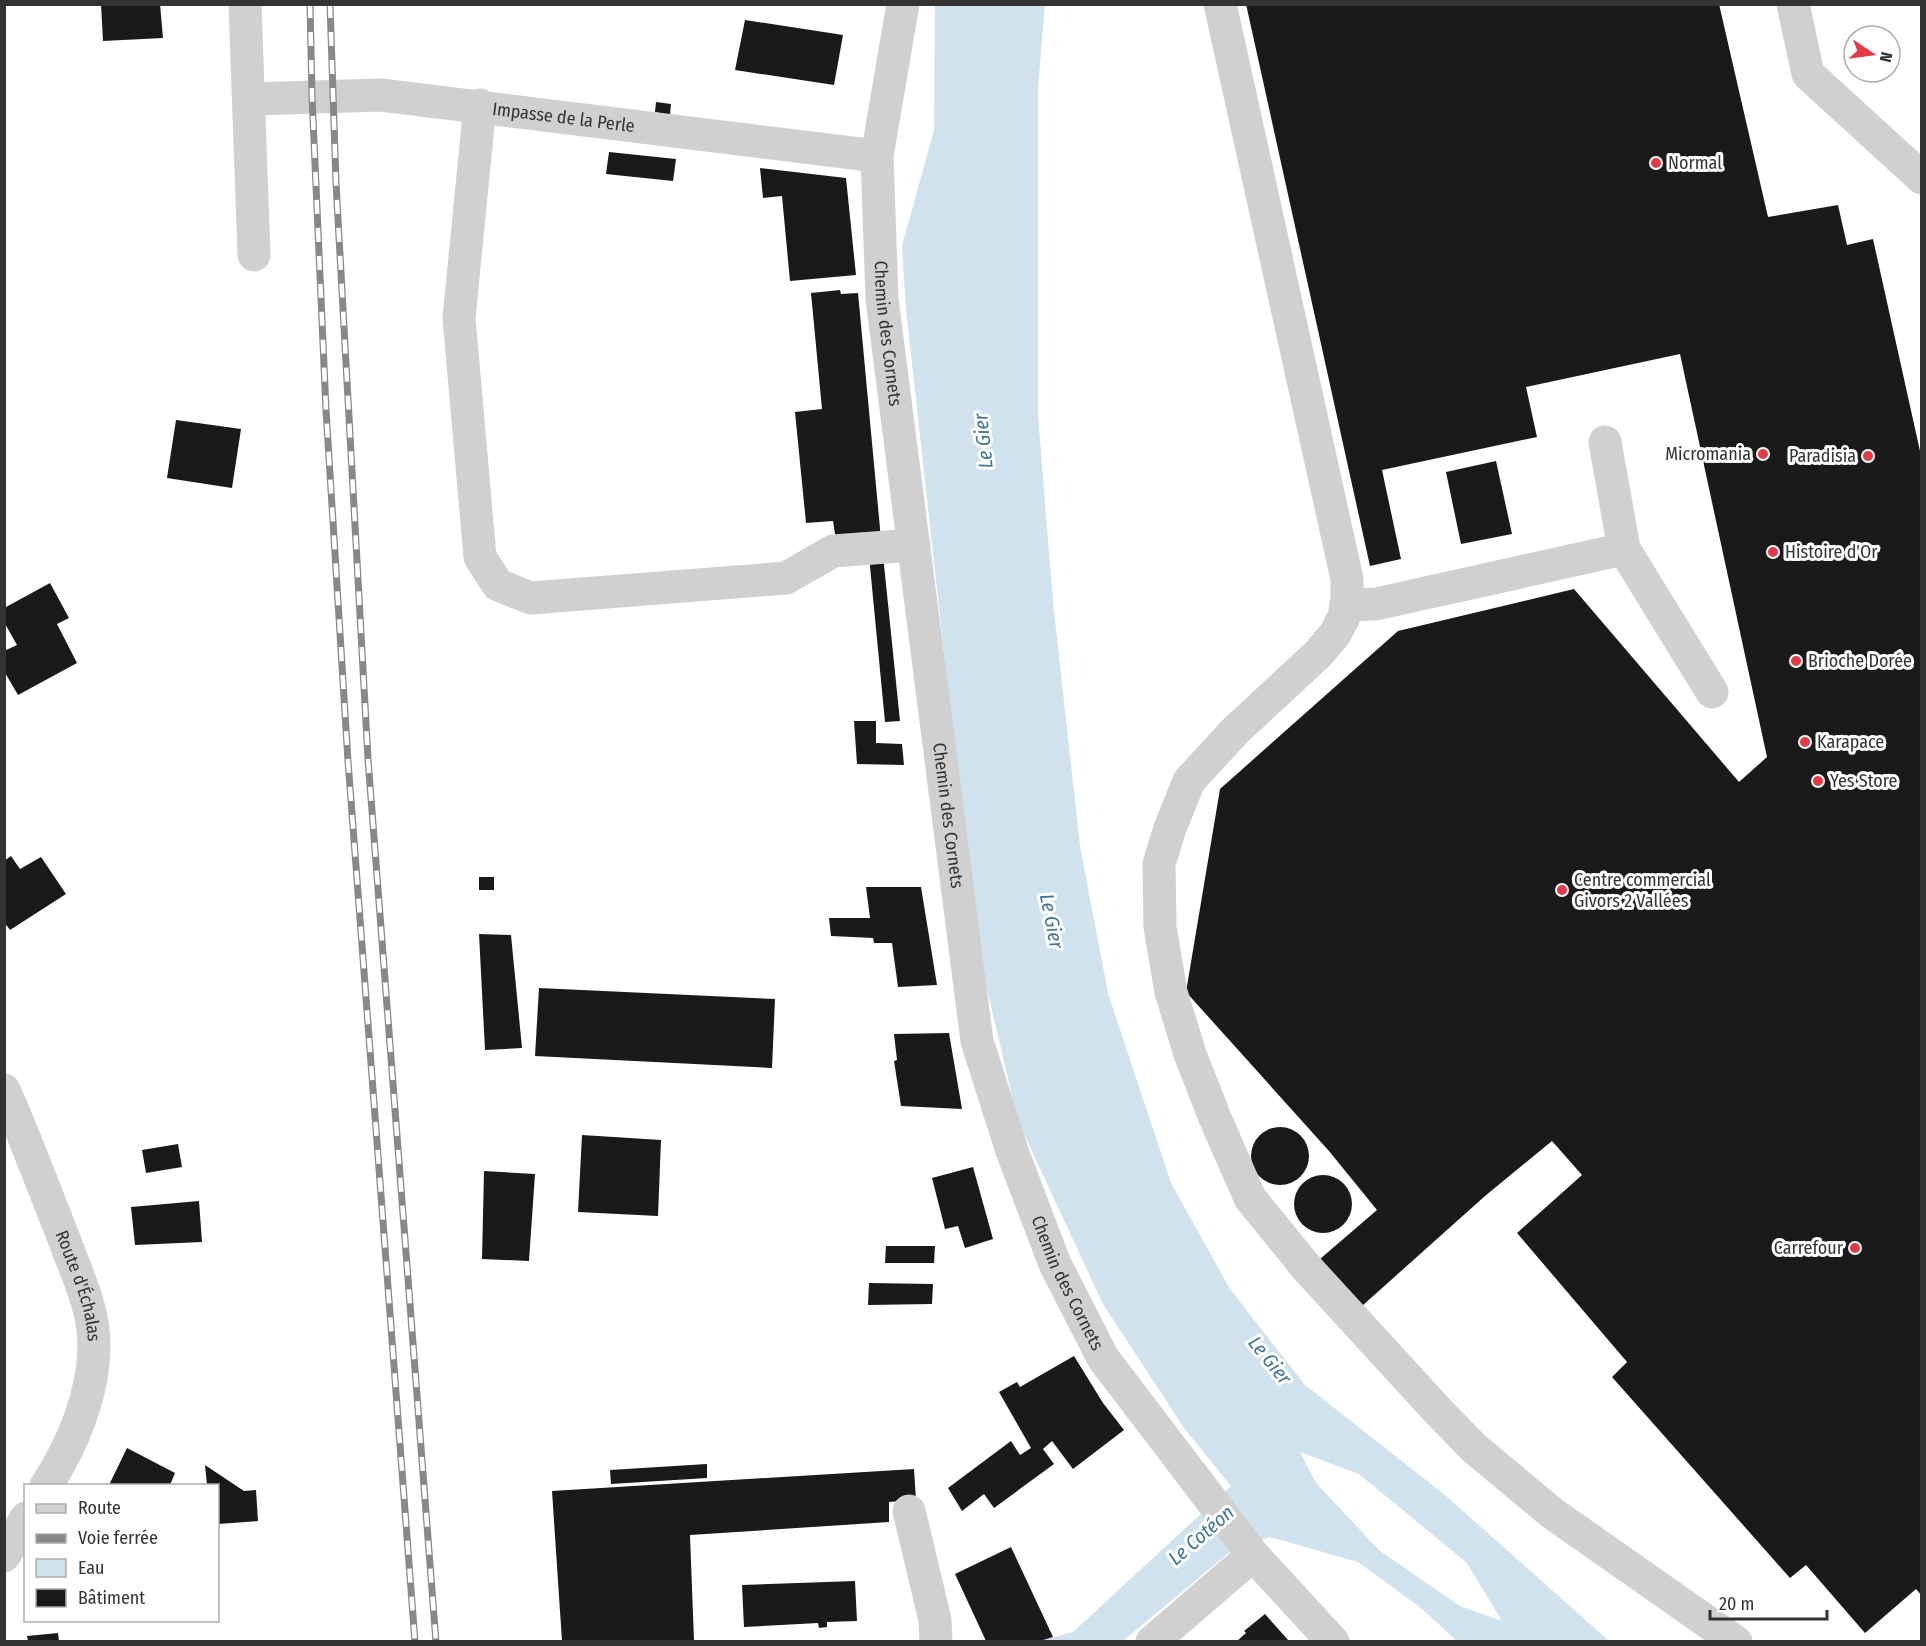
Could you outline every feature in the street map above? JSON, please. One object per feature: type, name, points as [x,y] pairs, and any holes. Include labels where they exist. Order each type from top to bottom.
[{"type":"street","points":[[245,4],[254,255]]},
{"type":"street","name":"Chemin des Cornets","points":[[903,4],[877,156],[882,299],[977,1041],[1012,1151],[1055,1264],[1103,1358],[1253,1555],[1333,1641]]},
{"type":"street","points":[[1220,4],[1347,579],[1344,617],[1335,634],[1317,656],[1235,731],[1189,782],[1174,817],[1159,864],[1160,927],[1171,992],[1190,1054],[1250,1198],[1306,1267],[1438,1411],[1474,1448],[1545,1508],[1736,1641]]},
{"type":"street","points":[[1793,4],[1808,74],[1922,178]]},
{"type":"street","name":"Impasse de la Perle","points":[[250,99],[381,95],[480,105],[877,156]]},
{"type":"street","points":[[480,105],[459,318],[480,557],[498,585],[531,598],[786,578],[833,551],[914,545]]},
{"type":"street","points":[[1605,442],[1624,549],[1712,692]]},
{"type":"street","points":[[1346,605],[1376,604],[1624,549]]},
{"type":"street","name":"Route d'Échalas","points":[[4,1090],[25,1138],[79,1280],[90,1312],[94,1342],[92,1372],[74,1434],[56,1472],[47,1484]]},
{"type":"street","points":[[909,1511],[935,1620],[936,1641]]},
{"type":"street","points":[[4,1556],[24,1521]]},
{"type":"street","points":[[1152,1641],[1253,1555]]},
{"type":"water","points":[[935,5],[1045,5],[1038,87],[1038,415],[1053,602],[1080,846],[1108,993],[1171,1183],[1230,1289],[1305,1385],[1445,1495],[1609,1641],[1457,1641],[1421,1608],[1358,1562],[1270,1537],[1231,1551],[1123,1641],[1040,1641],[1073,1632],[1231,1486],[1184,1428],[1103,1304],[1018,1121],[987,989],[948,689],[906,309],[902,246],[934,130]],"holes":[[[1300,1452],[1359,1474],[1467,1563],[1502,1621],[1460,1606],[1380,1551],[1316,1483]]]},
{"type":"building","points":[[101,4],[160,4],[163,38],[103,41]]},
{"type":"building","name":"Centre commercial Givors 2 Vallées","points":[[1246,4],[1719,4],[1768,217],[1838,205],[1847,245],[1873,239],[1922,460],[1922,1596],[1916,1589],[1865,1633],[1806,1565],[1790,1578],[1612,1377],[1627,1362],[1517,1233],[1582,1175],[1552,1141],[1485,1196],[1362,1306],[1320,1259],[1377,1210],[1329,1151],[1186,992],[1220,789],[1398,631],[1574,589],[1739,782],[1767,757],[1680,354],[1526,387],[1537,437],[1382,470],[1401,559],[1370,566]]},
{"type":"building","points":[[745,20],[843,35],[834,85],[735,70]]},
{"type":"building","points":[[656,102],[671,104],[670,115],[655,112]]},
{"type":"building","points":[[609,152],[676,159],[673,181],[606,174]]},
{"type":"building","points":[[760,168],[846,178],[856,275],[790,281],[782,196],[763,198]]},
{"type":"building","points":[[840,290],[841,294],[858,293],[881,539],[836,540],[833,521],[806,523],[795,412],[822,409],[811,293]]},
{"type":"building","points":[[176,420],[241,429],[232,488],[167,478]]},
{"type":"building","points":[[1496,461],[1512,534],[1461,544],[1446,472]]},
{"type":"building","points":[[883,555],[900,721],[885,722],[869,556]]},
{"type":"building","points":[[50,583],[69,618],[57,624],[77,663],[18,695],[4,671],[4,651],[17,645],[4,622],[6,607]]},
{"type":"building","points":[[854,721],[876,721],[876,743],[902,744],[904,765],[857,764]]},
{"type":"building","points":[[11,856],[20,869],[41,857],[66,894],[10,930],[4,922],[4,861]]},
{"type":"building","points":[[479,877],[494,877],[494,890],[479,890]]},
{"type":"building","points":[[866,887],[921,887],[937,985],[898,987],[892,943],[874,943],[873,938],[831,936],[829,918],[870,918]]},
{"type":"building","points":[[479,934],[511,935],[522,1048],[485,1050]]},
{"type":"building","points":[[539,988],[775,999],[772,1068],[535,1056]]},
{"type":"building","points":[[949,1033],[962,1109],[901,1106],[894,1061],[897,1060],[894,1034]]},
{"type":"building","points":[[1274,1127],[1286,1127],[1301,1135],[1309,1150],[1309,1162],[1301,1177],[1286,1185],[1274,1185],[1259,1177],[1251,1162],[1251,1150],[1259,1135]]},
{"type":"building","points":[[582,1135],[661,1140],[658,1216],[578,1212]]},
{"type":"building","points":[[178,1144],[182,1167],[146,1173],[142,1150]]},
{"type":"building","points":[[973,1167],[993,1239],[965,1248],[958,1226],[945,1229],[932,1178]]},
{"type":"building","points":[[484,1171],[535,1174],[529,1261],[482,1259]]},
{"type":"building","points":[[1317,1175],[1329,1175],[1344,1183],[1352,1198],[1352,1210],[1344,1225],[1329,1233],[1317,1233],[1302,1225],[1294,1210],[1294,1198],[1302,1183]]},
{"type":"building","points":[[199,1201],[202,1242],[135,1245],[131,1207]]},
{"type":"building","points":[[886,1246],[935,1246],[934,1263],[885,1263]]},
{"type":"building","points":[[869,1283],[933,1284],[932,1304],[868,1305]]},
{"type":"building","points":[[1074,1356],[1103,1403],[1124,1430],[1073,1469],[1052,1441],[1043,1449],[1054,1464],[994,1508],[984,1494],[962,1511],[948,1488],[1011,1441],[1020,1455],[1031,1448],[999,1392],[1017,1382],[1020,1387]]},
{"type":"building","points":[[127,1448],[175,1473],[170,1484],[109,1484]]},
{"type":"building","points":[[707,1464],[707,1478],[611,1484],[610,1470]]},
{"type":"building","points":[[205,1465],[244,1491],[256,1490],[258,1521],[219,1524],[219,1484],[207,1484]]},
{"type":"building","points":[[914,1469],[916,1500],[889,1502],[889,1522],[690,1535],[694,1641],[562,1641],[552,1491]]},
{"type":"building","points":[[1011,1547],[1053,1637],[1040,1641],[986,1641],[955,1574]]},
{"type":"building","points":[[855,1581],[857,1621],[827,1622],[827,1627],[819,1628],[818,1623],[744,1627],[742,1585]]},
{"type":"building","points":[[1265,1614],[1289,1641],[1237,1641],[1246,1633],[1244,1631]]},
{"type":"building","points":[[58,1633],[59,1641],[28,1641],[27,1636]]},
{"type":"railway","points":[[310,4],[326,410],[348,761],[415,1642]]},
{"type":"railway","points":[[330,4],[336,183],[368,759],[436,1642]]},
{"type":"place","name":"Normal","points":[[1656,163]]},
{"type":"place","name":"Micromania","points":[[1763,454]]},
{"type":"place","name":"Paradisia","points":[[1868,456]]},
{"type":"place","name":"Histoire d'Or","points":[[1773,552]]},
{"type":"place","name":"Brioche Dorée","points":[[1796,661]]},
{"type":"place","name":"Karapace","points":[[1805,742]]},
{"type":"place","name":"Yes Store","points":[[1818,781]]},
{"type":"place","name":"Centre commercial Givors 2 Vallées","points":[[1562,890]]},
{"type":"place","name":"Carrefour","points":[[1855,1248]]},
{"type":"water label","name":"Le Gier","points":[[983,441]]},
{"type":"water label","name":"Le Gier","points":[[1052,921]]},
{"type":"water label","name":"Le Gier","points":[[1270,1360]]},
{"type":"water label","name":"Le Cotéon","points":[[1201,1535]]}]
